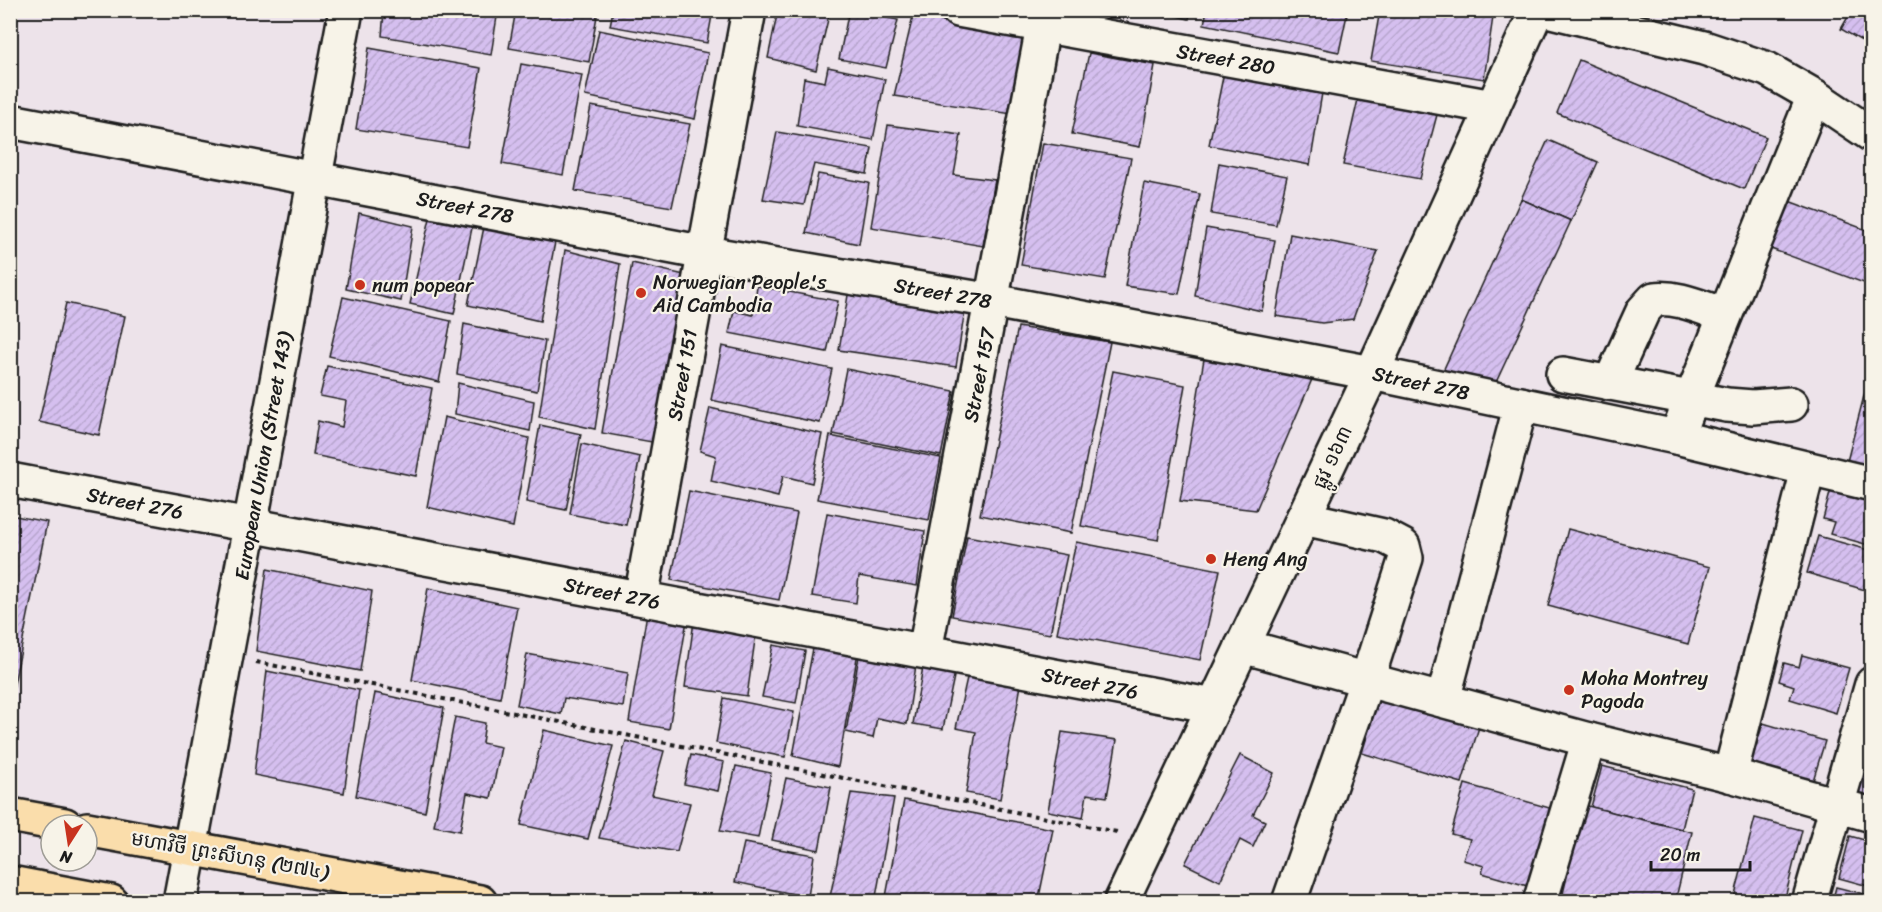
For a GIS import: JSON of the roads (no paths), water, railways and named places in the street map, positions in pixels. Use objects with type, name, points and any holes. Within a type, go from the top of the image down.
[{"type":"main road","points":[[10,815],[39,820]]},
{"type":"main road","name":"មហាវិថី ព្រះសីហនុ (២៧៤)","points":[[99,831],[480,902]]},
{"type":"main road","points":[[10,883],[111,902]]},
{"type":"street","name":"European Union (Street 143)","points":[[180,902],[346,10]]},
{"type":"street","name":"Street 151","points":[[641,598],[749,10]]},
{"type":"street","name":"Street 280","points":[[958,10],[1493,107]]},
{"type":"street","name":"ផ្លូវ ១៦៣","points":[[1121,902],[1372,373],[1537,10]]},
{"type":"street","points":[[1547,10],[1704,48],[1767,69],[1814,96],[1871,135]]},
{"type":"street","name":"Street 157","points":[[925,651],[1043,27]]},
{"type":"street","points":[[1676,437],[1814,96]]},
{"type":"street","name":"Street 278","points":[[10,121],[705,253],[993,301],[1372,373],[1676,437],[1872,484]]},
{"type":"street","points":[[1610,383],[1643,311],[1654,299],[1676,300],[1725,315]]},
{"type":"street","points":[[1563,374],[1726,405],[1753,407],[1791,404]]},
{"type":"street","points":[[1443,700],[1521,404]]},
{"type":"street","points":[[1730,775],[1808,470]]},
{"type":"street","name":"Street 276","points":[[10,480],[1214,706]]},
{"type":"street","points":[[1288,902],[1367,680],[1406,558],[1403,546],[1384,536],[1303,518]]},
{"type":"street","points":[[1242,646],[1589,740],[1730,775],[1872,815]]},
{"type":"street","points":[[1809,902],[1872,684]]},
{"type":"street","points":[[1540,902],[1589,740]]},
{"type":"place","name":"num popear","points":[[360,285]]},
{"type":"place","name":"Norwegian People's Aid Cambodia","points":[[641,293]]},
{"type":"place","name":"Heng Ang","points":[[1211,559]]},
{"type":"place","name":"Moha Montrey Pagoda","points":[[1569,690]]}]
